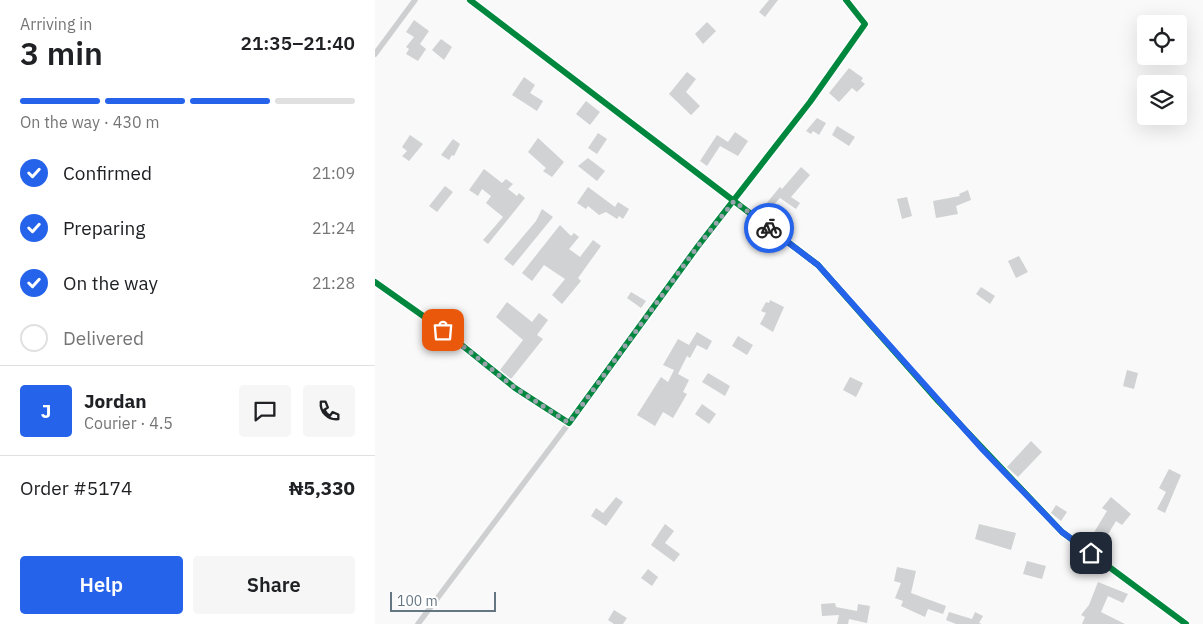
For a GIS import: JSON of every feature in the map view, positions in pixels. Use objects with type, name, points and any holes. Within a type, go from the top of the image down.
[{"type":"street","points":[[375,54],[415,0]]},
{"type":"street","points":[[470,0],[818,265],[938,401],[1062,532],[1186,624]]},
{"type":"street","points":[[418,624],[569,423],[698,246],[810,102],[865,24],[846,0]]},
{"type":"street","points":[[375,282],[443,330],[515,388],[569,423]]},
{"type":"building","points":[[769,0],[778,0],[765,17],[759,12]]},
{"type":"building","points":[[414,20],[429,31],[420,44],[426,49],[418,61],[406,54],[409,49],[406,47],[414,37],[406,32]]},
{"type":"building","points":[[707,22],[716,31],[703,44],[695,34]]},
{"type":"building","points":[[441,39],[452,47],[444,60],[432,50]]},
{"type":"building","points":[[849,68],[863,78],[861,81],[865,84],[857,92],[852,88],[839,102],[829,93]]},
{"type":"building","points":[[687,72],[696,79],[686,92],[700,106],[691,115],[669,94]]},
{"type":"building","points":[[524,77],[535,85],[530,93],[543,101],[537,111],[512,95]]},
{"type":"building","points":[[586,101],[600,112],[590,125],[576,114]]},
{"type":"building","points":[[817,118],[826,123],[819,135],[813,131],[811,134],[806,131]]},
{"type":"building","points":[[837,126],[855,137],[849,146],[832,135]]},
{"type":"building","points":[[735,132],[748,141],[738,156],[720,146],[707,166],[700,161],[717,135],[728,142]]},
{"type":"building","points":[[598,133],[607,139],[597,154],[588,148]]},
{"type":"building","points":[[410,135],[423,144],[409,161],[402,156],[407,151],[402,147]]},
{"type":"building","points":[[538,138],[564,162],[552,177],[543,171],[546,168],[528,152]]},
{"type":"building","points":[[453,139],[460,144],[454,156],[452,155],[449,160],[441,155]]},
{"type":"building","points":[[588,158],[605,171],[597,181],[578,166]]},
{"type":"building","points":[[801,167],[810,175],[791,197],[800,203],[796,209],[780,198],[770,209],[765,205],[780,187],[782,189]]},
{"type":"building","points":[[484,169],[502,183],[506,179],[513,184],[508,189],[517,196],[519,193],[525,198],[488,244],[483,240],[503,217],[486,203],[491,196],[482,189],[478,196],[469,190]]},
{"type":"building","points":[[445,186],[453,192],[437,212],[429,206]]},
{"type":"building","points":[[588,187],[615,207],[618,202],[629,209],[623,219],[619,216],[617,219],[606,212],[599,215],[588,206],[586,209],[577,203]]},
{"type":"building","points":[[968,190],[971,200],[956,206],[958,214],[936,218],[933,201],[960,196],[959,194]]},
{"type":"building","points":[[907,197],[912,216],[902,219],[897,199]]},
{"type":"building","points":[[542,209],[553,217],[513,266],[504,259],[536,221]]},
{"type":"building","points":[[560,225],[571,236],[574,233],[579,237],[569,249],[580,257],[593,240],[601,246],[578,278],[581,281],[562,304],[552,295],[565,279],[544,265],[532,281],[522,273]]},
{"type":"building","points":[[1019,256],[1028,272],[1016,278],[1008,261]]},
{"type":"building","points":[[981,287],[995,296],[990,304],[976,294]]},
{"type":"building","points":[[631,292],[646,301],[641,308],[627,298]]},
{"type":"building","points":[[770,300],[784,307],[773,332],[760,324],[766,313],[761,311],[766,302],[769,303]]},
{"type":"building","points":[[507,302],[532,322],[539,313],[548,320],[537,335],[543,339],[511,379],[500,370],[523,340],[496,317]]},
{"type":"building","points":[[697,332],[712,341],[707,350],[697,345],[690,358],[687,356],[678,374],[689,380],[683,392],[687,394],[673,418],[663,412],[655,426],[637,415],[661,377],[668,382],[674,370],[663,365],[678,339],[689,345]]},
{"type":"building","points":[[738,336],[753,345],[747,355],[732,346]]},
{"type":"building","points":[[1127,370],[1138,373],[1134,389],[1123,386]]},
{"type":"building","points":[[708,373],[730,386],[725,396],[702,382]]},
{"type":"building","points":[[850,377],[863,383],[856,397],[843,390]]},
{"type":"building","points":[[702,404],[716,414],[709,424],[695,414]]},
{"type":"building","points":[[1031,441],[1042,452],[1018,477],[1007,467]]},
{"type":"building","points":[[1169,469],[1181,475],[1165,513],[1157,509],[1166,492],[1159,488]]},
{"type":"building","points":[[616,497],[623,502],[606,526],[591,516],[596,508],[603,513]]},
{"type":"building","points":[[1111,497],[1131,514],[1122,525],[1116,521],[1104,541],[1093,534],[1107,511],[1102,508]]},
{"type":"building","points":[[1056,505],[1067,512],[1061,521],[1051,513]]},
{"type":"building","points":[[665,524],[674,531],[665,543],[680,554],[674,562],[651,545]]},
{"type":"building","points":[[979,524],[1016,533],[1011,550],[975,539]]},
{"type":"building","points":[[1027,561],[1046,566],[1042,579],[1023,574]]},
{"type":"building","points":[[897,567],[916,571],[911,593],[946,606],[943,614],[928,609],[925,617],[901,606],[903,601],[895,598],[901,583],[894,581]]},
{"type":"building","points":[[648,569],[658,577],[652,586],[641,578]]},
{"type":"building","points":[[1098,582],[1128,594],[1123,603],[1108,596],[1101,612],[1125,624],[1082,624],[1085,617],[1081,615],[1089,605]]},
{"type":"building","points":[[835,603],[836,607],[857,611],[858,604],[870,606],[867,623],[849,619],[848,624],[837,624],[839,615],[822,616],[821,604]]},
{"type":"building","points":[[614,610],[627,618],[623,624],[614,624],[608,620]]},
{"type":"building","points":[[949,612],[972,619],[975,612],[983,616],[979,623],[982,624],[956,624],[946,620]]},
{"type":"cycle path","points":[[470,0],[818,265],[938,401],[1062,532],[1186,624]]},
{"type":"cycle path","points":[[375,282],[443,330],[515,388],[569,423],[698,246],[810,102],[865,24],[846,0]]},
{"type":"way so far","points":[[443,330],[485,366],[547,411],[569,423],[698,246],[734,201],[769,228]]},
{"type":"route","points":[[769,228],[818,265],[983,450],[1062,532],[1091,553]]}]
